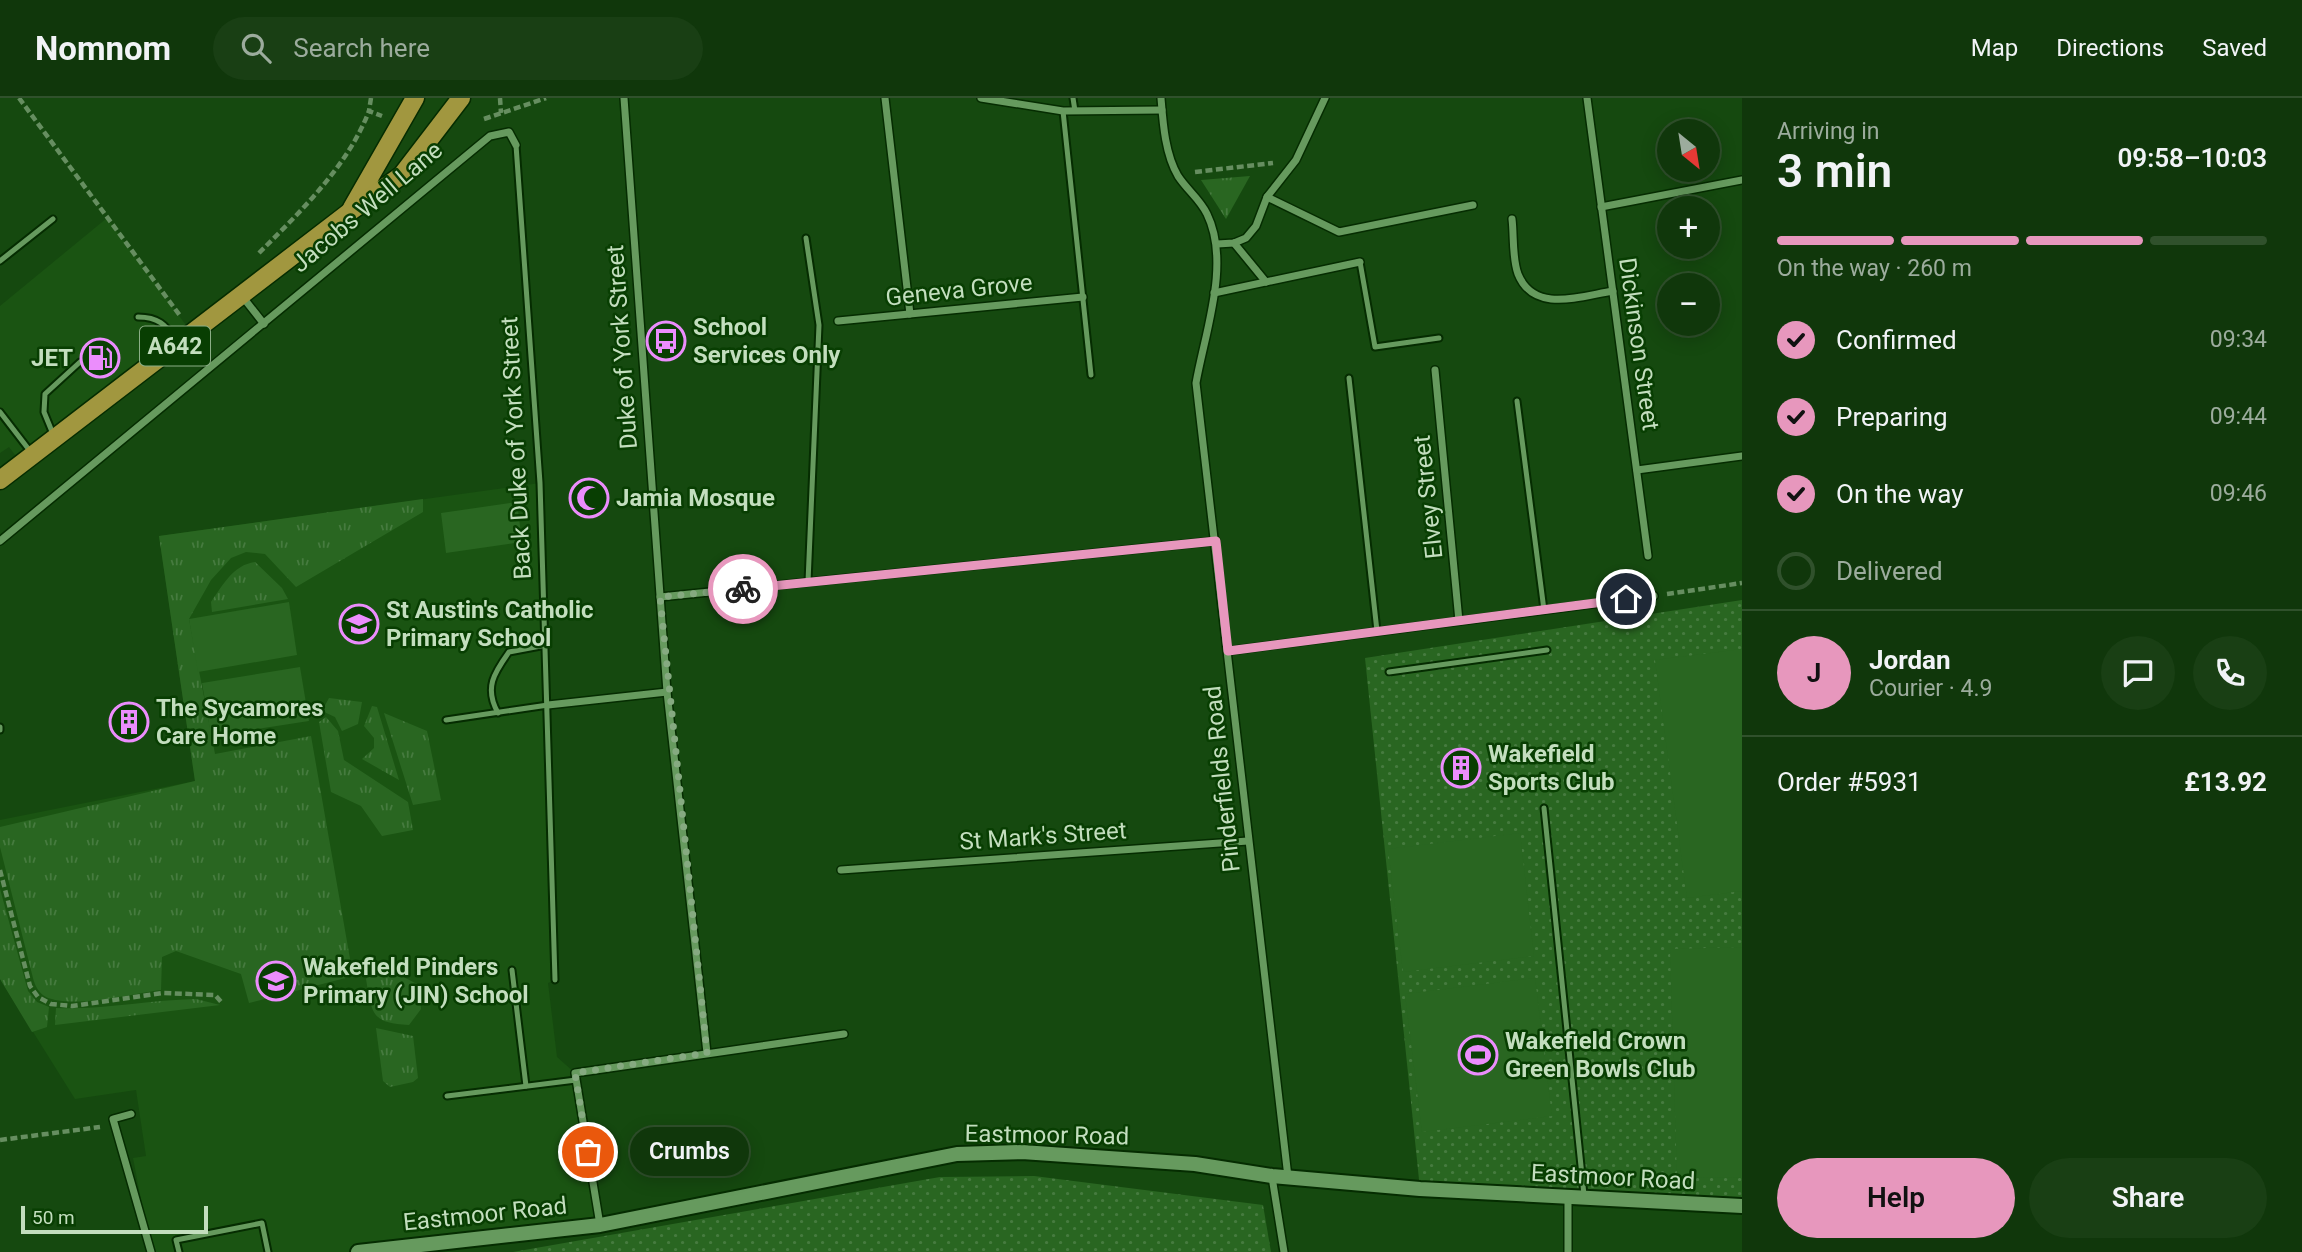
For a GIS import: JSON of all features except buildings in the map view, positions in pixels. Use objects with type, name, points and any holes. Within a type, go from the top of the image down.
[{"type":"main road","name":"Jacobs Well Lane","points":[[351,211],[415,98]]},
{"type":"main road","name":"Jacobs Well Lane","points":[[0,480],[55,440],[184,331],[242,296],[402,175],[461,98]]},
{"type":"street","name":"Duke of York Street","points":[[624,98],[667,692],[707,1053]]},
{"type":"street","points":[[885,98],[909,314]]},
{"type":"street","points":[[981,98],[1063,111],[1162,110]]},
{"type":"street","name":"Pinderfields Road","points":[[1161,98],[1177,174],[1208,215],[1217,244],[1210,325],[1196,383],[1288,1177]]},
{"type":"street","points":[[1217,244],[1234,243],[1246,238],[1256,226],[1266,197],[1296,160],[1325,98]]},
{"type":"street","name":"Dickinson Street","points":[[1587,98],[1648,556]]},
{"type":"street","name":"Back Duke of York Street","points":[[503,131],[513,136],[516,145]]},
{"type":"street","name":"Jacobs Well Lane","points":[[0,541],[490,136],[503,131]]},
{"type":"street","points":[[1601,207],[1742,180]]},
{"type":"street","points":[[1266,197],[1339,232],[1473,205]]},
{"type":"street","points":[[1512,219],[1518,274],[1530,293],[1550,301],[1613,291]]},
{"type":"street","points":[[1234,243],[1266,282]]},
{"type":"street","points":[[1214,293],[1360,262]]},
{"type":"street","points":[[242,296],[264,324]]},
{"type":"street","name":"Geneva Grove","points":[[838,321],[1083,297]]},
{"type":"street","name":"Elvey Street","points":[[1435,370],[1459,621]]},
{"type":"street","points":[[1637,470],[1742,456]]},
{"type":"street","points":[[660,597],[1216,541]]},
{"type":"street","points":[[1228,651],[1654,596]]},
{"type":"street","points":[[548,705],[667,692]]},
{"type":"street","name":"St Mark's Street","points":[[841,870],[1248,841]]},
{"type":"street","points":[[600,1224],[576,1076],[707,1053],[844,1034]]},
{"type":"street","points":[[131,1114],[113,1119],[151,1252]]},
{"type":"street","name":"Eastmoor Road","points":[[358,1252],[600,1224],[957,1154],[1035,1153],[1195,1164],[1272,1176],[1420,1189],[1742,1206]]},
{"type":"street","points":[[1272,1176],[1284,1252]]},
{"type":"street","points":[[1568,1197],[1568,1252]]},
{"type":"lane","points":[[1073,98],[1075,111]]},
{"type":"lane","points":[[1063,111],[1091,375]]},
{"type":"lane","name":"Back Duke of York Street","points":[[516,145],[540,483],[555,979]]},
{"type":"lane","points":[[0,261],[53,219]]},
{"type":"lane","points":[[806,237],[819,325],[808,582]]},
{"type":"lane","points":[[1360,262],[1375,347],[1439,338]]},
{"type":"lane","points":[[138,317],[153,317],[184,331]]},
{"type":"lane","points":[[55,440],[44,412],[45,394],[80,362]]},
{"type":"lane","points":[[1349,378],[1377,631]]},
{"type":"lane","points":[[1517,401],[1544,610]]},
{"type":"lane","points":[[0,412],[33,456]]},
{"type":"lane","points":[[498,713],[489,692],[491,682],[503,660],[509,652],[545,645]]},
{"type":"lane","points":[[1389,672],[1547,650]]},
{"type":"lane","points":[[446,720],[548,705]]},
{"type":"lane","points":[[1544,807],[1584,1198]]},
{"type":"lane","points":[[512,970],[526,1086]]},
{"type":"lane","points":[[447,1096],[526,1086],[576,1076]]},
{"type":"lane","points":[[178,1252],[176,1240],[262,1223],[268,1252]]},
{"type":"path","points":[[19,98],[184,331]]},
{"type":"path","points":[[500,98],[503,131]]},
{"type":"path","points":[[250,261],[297,216],[328,177],[362,131],[369,111]]},
{"type":"path","points":[[1177,174],[1296,160]]},
{"type":"path","points":[[184,331],[191,311]]},
{"type":"path","points":[[1654,596],[1742,583]]},
{"type":"path","points":[[0,870],[30,986],[38,997],[51,1004],[72,1006],[163,993],[215,995],[223,1004]]},
{"type":"path","points":[[0,1140],[115,1125]]},
{"type":"shaded area","points":[[107,218],[191,332],[22,464],[9,447],[0,453],[0,306]]},
{"type":"shaded area","name":"Wakefield Pinders Primary (JIN) School","points":[[540,483],[555,980],[548,983],[557,1057],[575,1073],[600,1225],[358,1252],[151,1252],[133,1158],[146,1156],[136,1090],[75,1099],[0,979],[0,820],[195,781],[159,536]]},
{"type":"green space","points":[[1250,176],[1226,219],[1201,180]]},
{"type":"green space","points":[[423,499],[423,512],[296,587],[265,554],[246,552],[231,558],[211,580],[189,619],[215,754],[311,736],[353,976],[249,1003],[241,974],[176,951],[162,957],[161,990],[71,1002],[43,995],[36,987],[33,977],[0,847],[0,827],[195,781],[159,536]]},
{"type":"green space","points":[[517,502],[522,542],[446,553],[441,513]]},
{"type":"green space","points":[[255,562],[282,588],[288,599],[212,612],[211,602],[229,577],[241,567]]},
{"type":"green space","points":[[1742,600],[1742,1206],[1420,1189],[1365,658]]},
{"type":"green space","points":[[289,602],[297,655],[198,672],[189,619]]},
{"type":"green space","points":[[1742,649],[1742,891],[1687,898],[1655,660]]},
{"type":"green space","points":[[300,667],[309,721],[211,736],[202,683]]},
{"type":"green space","points":[[329,698],[362,702],[358,724],[342,731],[335,717],[322,711]]},
{"type":"green space","points":[[372,706],[377,707],[399,780],[362,759],[374,748],[374,738],[364,726]]},
{"type":"green space","points":[[384,713],[427,731],[441,800],[413,805]]},
{"type":"green space","points":[[326,717],[338,731],[344,760],[408,802],[413,830],[382,836],[361,806],[331,792],[319,722]]},
{"type":"green space","name":"Wakefield Crown Green Bowls Club","points":[[1520,833],[1534,956],[1403,972],[1388,849]]},
{"type":"green space","points":[[0,889],[28,991],[37,1002],[49,1007],[47,1027],[32,1032],[0,979]]},
{"type":"green space","points":[[1742,947],[1742,1177],[1677,1178],[1670,949]]},
{"type":"green space","points":[[378,964],[419,985],[421,1009],[409,1025],[381,1019],[372,1009],[366,979]]},
{"type":"green space","name":"Wakefield Crown Green Bowls Club","points":[[1535,978],[1552,1116],[1422,1132],[1405,994]]},
{"type":"green space","points":[[196,999],[220,1005],[55,1025],[56,1008],[91,1008]]},
{"type":"green space","points":[[376,1028],[413,1036],[418,1078],[413,1082],[390,1087],[383,1081]]},
{"type":"green space","points":[[1034,1176],[1263,1205],[1271,1252],[513,1252],[940,1177]]},
{"type":"way so far","points":[[588,1152],[575,1073],[707,1053],[667,692],[660,597],[743,589]]},
{"type":"place","name":"School Services Only","points":[[666,341]]},
{"type":"place","name":"JET","points":[[100,358]]},
{"type":"place","name":"Jamia Mosque","points":[[589,498]]},
{"type":"place","name":"St Austin's Catholic Primary School","points":[[359,624]]},
{"type":"place","name":"The Sycamores Care Home","points":[[129,722]]},
{"type":"place","name":"Wakefield Sports Club","points":[[1461,768]]},
{"type":"place","name":"Wakefield Pinders Primary (JIN) School","points":[[276,981]]},
{"type":"place","name":"Wakefield Crown Green Bowls Club","points":[[1478,1055]]},
{"type":"place","name":"Crumbs","points":[[588,1152]]},
{"type":"route","points":[[743,589],[1216,541],[1228,651],[1626,599]]}]
